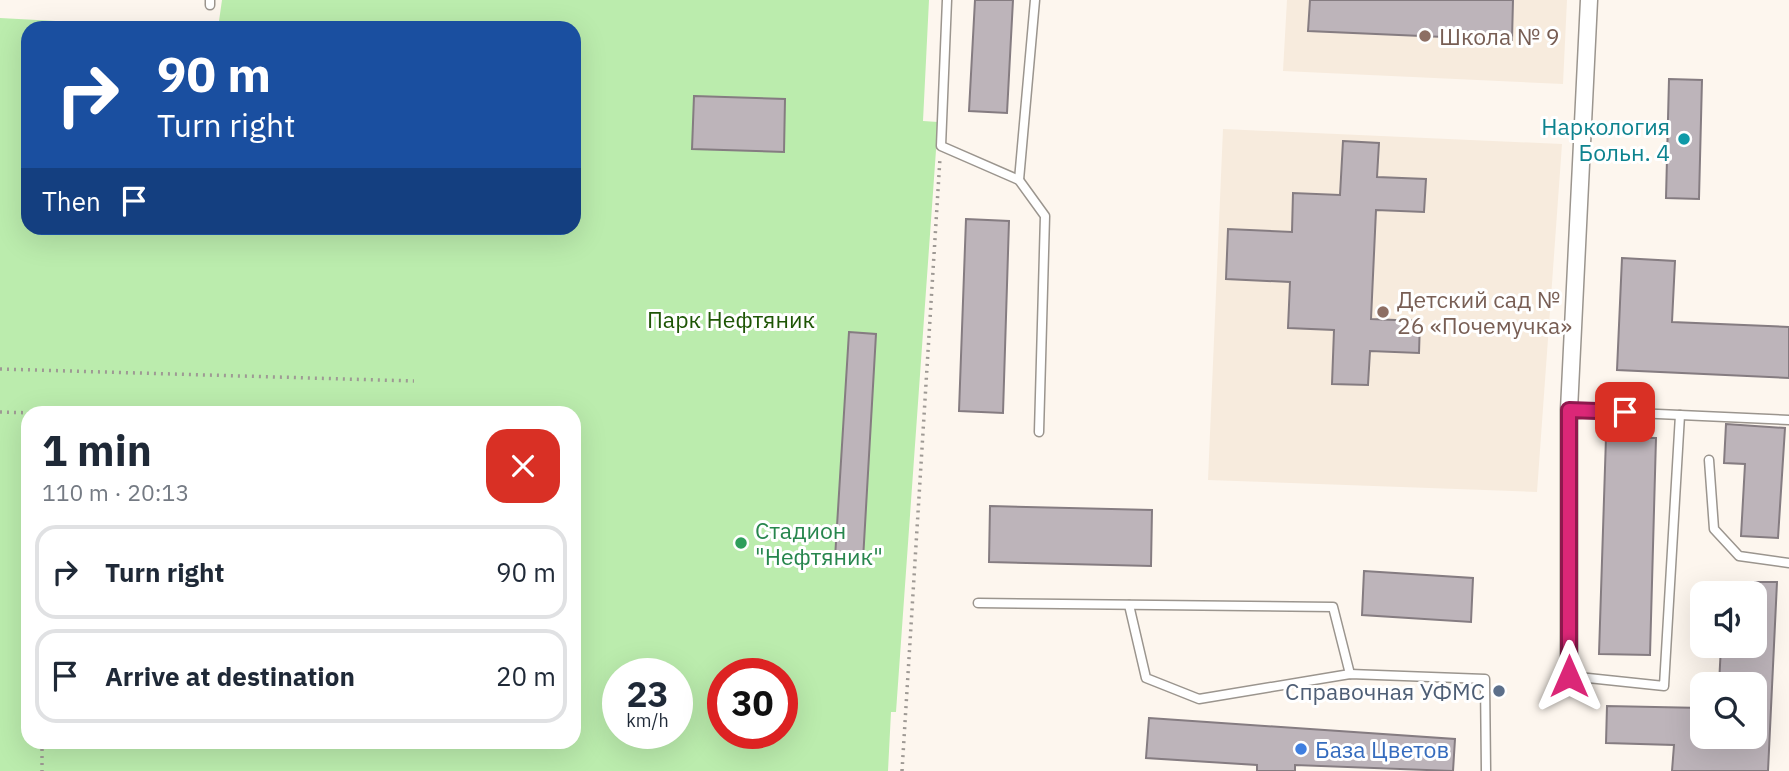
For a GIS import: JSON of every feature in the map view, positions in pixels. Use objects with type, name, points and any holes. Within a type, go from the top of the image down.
[{"type":"street","points":[[1569,676],[1569,410],[1589,0]]},
{"type":"lane","points":[[947,0],[941,146],[1019,180],[1045,216],[1039,432]]},
{"type":"lane","points":[[1019,180],[1035,0]]},
{"type":"lane","points":[[1569,410],[1789,420]]},
{"type":"lane","points":[[1569,676],[1664,686],[1680,415]]},
{"type":"lane","points":[[1709,460],[1714,529],[1739,556],[1789,563]]},
{"type":"lane","points":[[978,603],[1334,607],[1349,674]]},
{"type":"lane","points":[[1129,605],[1146,678],[1199,699],[1349,674],[1485,679],[1486,771]]},
{"type":"path","points":[[902,771],[941,146]]},
{"type":"path","points":[[0,369],[414,382]]},
{"type":"path","points":[[0,412],[21,413]]},
{"type":"path","points":[[42,749],[42,771]]},
{"type":"shaded area","name":"Школа № 9","points":[[1287,0],[1567,0],[1563,84],[1283,71]]},
{"type":"shaded area","name":"Детский сад № 26 «Почемучка»","points":[[1223,129],[1562,144],[1537,492],[1208,480]]},
{"type":"green space","name":"Парк Нефтяник","points":[[222,0],[929,0],[923,121],[938,122],[896,712],[891,712],[888,771],[0,771],[0,18],[56,21],[21,21],[21,235],[581,235],[581,21],[219,21]]},
{"type":"building","points":[[975,0],[1013,0],[1007,113],[969,111]]},
{"type":"building","points":[[1310,0],[1513,0],[1512,40],[1308,31]]},
{"type":"building","name":"Наркология Больн. 4","points":[[1669,79],[1702,80],[1699,199],[1666,198]]},
{"type":"building","points":[[694,96],[785,99],[784,152],[692,149]]},
{"type":"building","points":[[1343,141],[1379,143],[1377,177],[1426,179],[1424,212],[1376,210],[1371,319],[1420,321],[1419,353],[1370,351],[1368,385],[1332,384],[1334,330],[1288,328],[1290,282],[1226,279],[1228,229],[1292,232],[1293,193],[1340,195]]},
{"type":"building","points":[[966,219],[1009,221],[1003,413],[959,411]]},
{"type":"building","points":[[1622,258],[1675,261],[1672,322],[1789,327],[1789,378],[1617,370]]},
{"type":"building","points":[[849,332],[876,334],[863,560],[835,558]]},
{"type":"building","points":[[1726,424],[1785,428],[1778,538],[1741,536],[1745,464],[1724,463]]},
{"type":"building","points":[[1606,437],[1656,438],[1650,655],[1599,654]]},
{"type":"building","points":[[990,506],[1152,510],[1151,566],[989,562]]},
{"type":"building","points":[[1364,571],[1473,578],[1471,622],[1362,615]]},
{"type":"building","points":[[1767,582],[1777,582],[1768,771],[1672,771],[1674,745],[1606,743],[1607,706],[1690,708],[1690,749],[1767,749],[1767,672],[1720,672],[1720,658],[1767,658]]},
{"type":"building","name":"База Цветов","points":[[1149,718],[1455,739],[1453,771],[1295,765],[1295,771],[1257,771],[1257,765],[1146,758]]},
{"type":"place","name":"Школа № 9","points":[[1425,36]]},
{"type":"place","name":"Наркология Больн. 4","points":[[1684,139]]},
{"type":"place","name":"Детский сад № 26 «Почемучка»","points":[[1383,312]]},
{"type":"place","name":"Стадион \"Нефтяник\"","points":[[741,543]]},
{"type":"place","name":"Справочная УФМС","points":[[1499,691]]},
{"type":"place","name":"База Цветов","points":[[1301,749]]},
{"type":"route","points":[[1569,676],[1569,410],[1625,412]]}]
